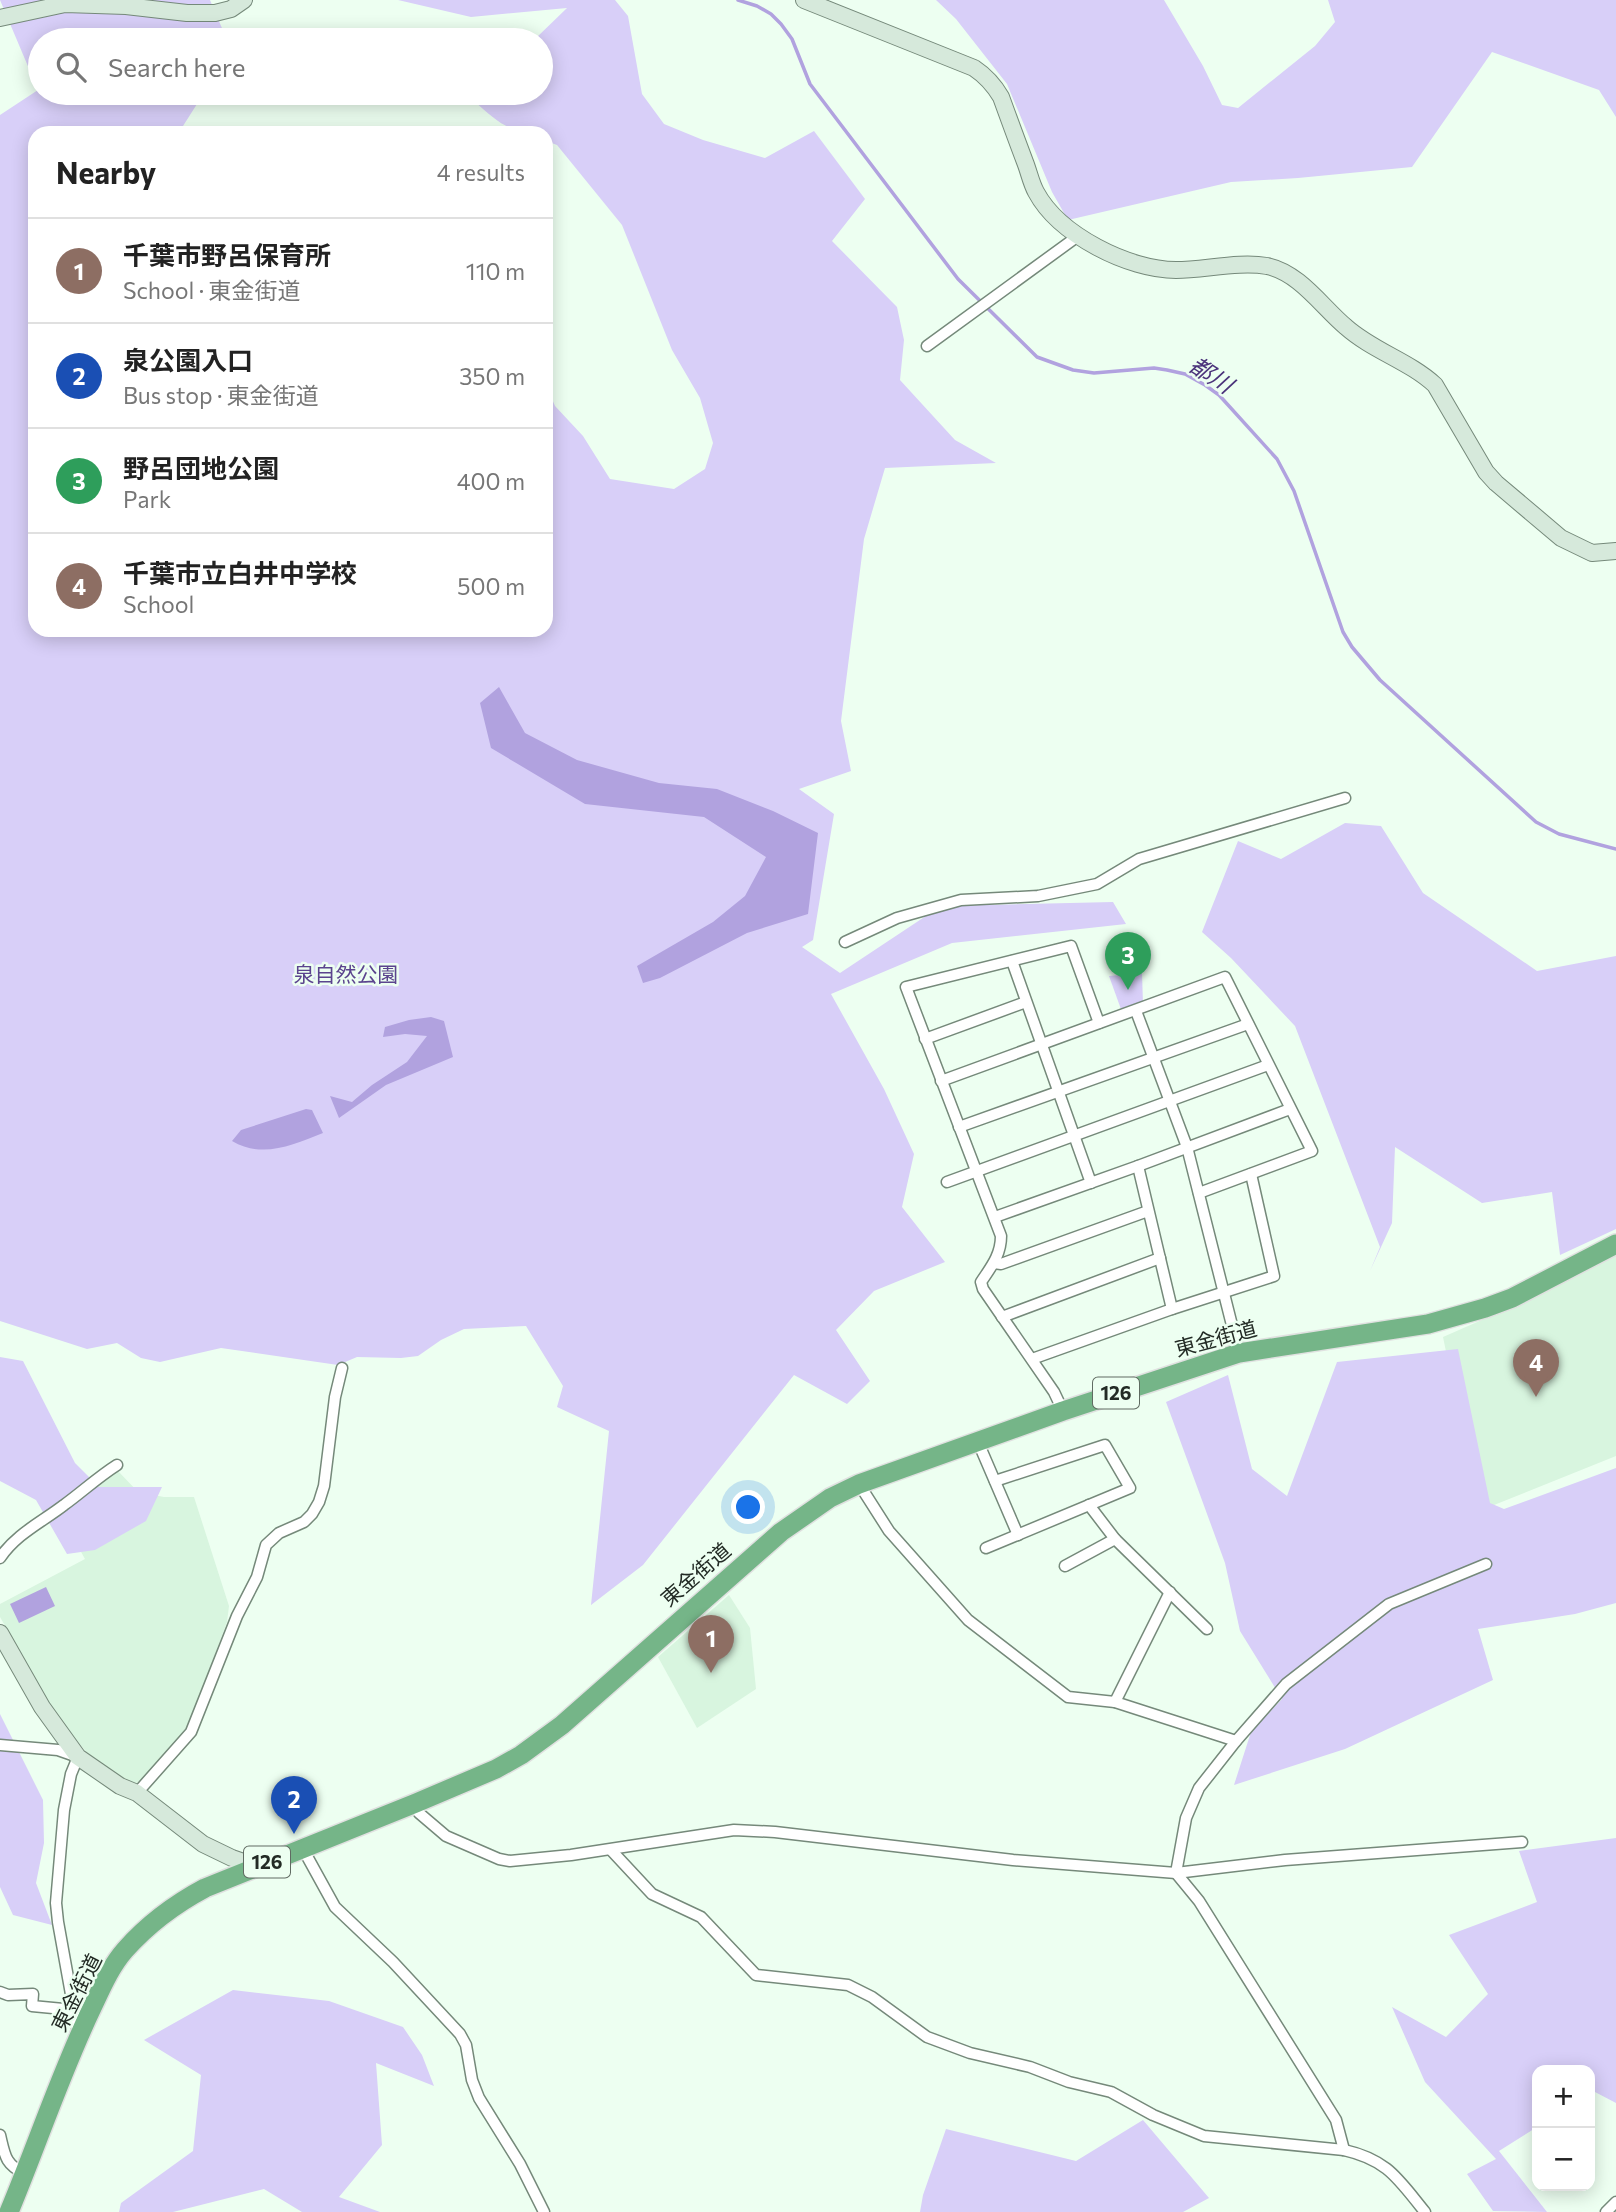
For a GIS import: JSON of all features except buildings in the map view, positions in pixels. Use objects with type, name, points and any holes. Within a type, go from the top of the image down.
[{"type":"highway","name":"東金街道","points":[[9,2212],[79,2036],[109,1973],[125,1950],[149,1927],[177,1903],[205,1888],[496,1769],[541,1742],[781,1532],[830,1498],[859,1484],[978,1441],[1240,1353],[1454,1318],[1512,1298],[1616,1244]]},
{"type":"street","points":[[0,18],[65,4],[215,13],[231,9],[244,0]]},
{"type":"street","points":[[804,0],[974,68],[984,75],[995,85],[1001,97],[1036,191],[1057,218],[1078,236],[1116,256],[1155,268],[1175,270],[1261,266],[1297,280],[1348,329],[1424,375],[1435,385],[1486,472],[1496,483],[1561,538],[1592,552],[1616,551]]},
{"type":"street","points":[[927,346],[1078,236]]},
{"type":"street","points":[[845,942],[897,918],[961,900],[1038,896],[1097,884],[1139,859],[1345,798]]},
{"type":"street","points":[[1063,1411],[1032,1359],[983,1289],[981,1282],[1001,1247],[1001,1236],[906,987],[1071,946],[1100,1023]]},
{"type":"street","points":[[1012,961],[1091,1182]]},
{"type":"street","points":[[941,1081],[1225,978],[1312,1152],[1199,1193]]},
{"type":"street","points":[[925,1039],[1026,1002]]},
{"type":"street","points":[[1136,1011],[1187,1147],[1240,1353]]},
{"type":"street","points":[[959,1127],[1248,1024]]},
{"type":"street","points":[[947,1182],[1268,1065]]},
{"type":"street","points":[[995,1217],[1290,1109]]},
{"type":"street","points":[[1138,1166],[1172,1308]]},
{"type":"street","points":[[1032,1359],[1172,1308],[1274,1276],[1251,1174]]},
{"type":"street","points":[[994,1262],[1001,1264],[1149,1211]]},
{"type":"street","points":[[1002,1317],[1160,1258]]},
{"type":"street","points":[[137,1793],[191,1732],[237,1616],[257,1577],[266,1545],[279,1533],[304,1522],[319,1502],[324,1486],[335,1397],[342,1368]]},
{"type":"street","points":[[978,1441],[1018,1535]]},
{"type":"street","points":[[986,1548],[1130,1488],[1104,1445],[995,1481]]},
{"type":"street","points":[[0,1558],[23,1534],[117,1465]]},
{"type":"street","points":[[859,1484],[889,1531],[968,1620],[1068,1697],[1115,1702],[1236,1741]]},
{"type":"street","points":[[1089,1505],[1115,1539],[1207,1629]]},
{"type":"street","points":[[1065,1566],[1115,1539]]},
{"type":"street","points":[[1176,1873],[1186,1818],[1199,1788],[1286,1684],[1389,1604],[1486,1564]]},
{"type":"street","points":[[1115,1702],[1170,1592]]},
{"type":"street","points":[[0,1633],[42,1707],[78,1757],[120,1786],[137,1793],[204,1844],[255,1866]]},
{"type":"street","points":[[0,1745],[58,1750],[78,1757]]},
{"type":"street","points":[[78,1757],[71,1774],[64,1810],[56,1903],[79,2036]]},
{"type":"street","points":[[416,1803],[419,1812],[446,1836],[499,1859],[510,1861],[611,1850],[734,1830],[775,1832],[1013,1860],[1176,1873],[1284,1860],[1522,1842]]},
{"type":"street","points":[[303,1849],[335,1907],[393,1962],[460,2034],[466,2045],[472,2080],[479,2098],[520,2164],[544,2212]]},
{"type":"street","points":[[611,1850],[652,1894],[701,1917],[756,1975],[848,1985],[872,1997],[927,2037],[970,2053],[1030,2067],[1069,2082],[1111,2092],[1153,2115],[1204,2136],[1359,2153],[1388,2167],[1426,2212]]},
{"type":"street","points":[[1176,1873],[1199,1900],[1336,2120],[1344,2150]]},
{"type":"street","points":[[0,1992],[33,1994],[32,2006],[74,2010]]},
{"type":"street","points":[[0,2135],[10,2167],[25,2174]]},
{"type":"street","points":[[1606,2212],[1616,2202]]},
{"type":"shaded area","points":[[499,687],[525,733],[577,760],[659,783],[717,789],[773,811],[818,833],[808,914],[747,933],[660,978],[643,983],[637,966],[713,922],[745,896],[766,857],[704,817],[585,804],[491,748],[480,703]]},
{"type":"shaded area","points":[[431,1017],[444,1021],[453,1057],[386,1085],[339,1118],[330,1096],[352,1102],[407,1062],[427,1036],[405,1034],[383,1037],[385,1027]]},
{"type":"shaded area","points":[[306,1109],[312,1110],[323,1133],[289,1146],[266,1150],[232,1141],[241,1130]]},
{"type":"shaded area","points":[[1616,1254],[1616,1456],[1479,1511],[1443,1337],[1516,1305]]},
{"type":"shaded area","points":[[117,1470],[138,1492],[164,1497],[194,1497],[229,1606],[227,1622],[187,1730],[147,1776],[133,1785],[92,1759],[56,1715],[0,1617],[0,1604],[85,1559],[59,1512]]},
{"type":"shaded area","points":[[46,1587],[55,1606],[19,1623],[10,1604]]},
{"type":"shaded area","points":[[729,1595],[750,1628],[756,1689],[697,1728],[658,1657]]},
{"type":"green space","name":"泉自然公園","points":[[0,0],[210,0],[222,28],[28,28],[28,66]]},
{"type":"green space","name":"泉自然公園","points":[[398,0],[615,0],[628,16],[642,94],[664,124],[703,140],[765,158],[814,131],[865,199],[832,241],[897,307],[904,340],[900,380],[955,440],[996,463],[885,468],[864,539],[841,721],[851,771],[799,789],[834,814],[813,940],[802,947],[840,973],[941,906],[1113,902],[1126,924],[952,943],[831,994],[884,1089],[914,1154],[902,1207],[945,1262],[874,1291],[836,1330],[870,1381],[847,1404],[794,1375],[643,1565],[591,1605],[609,1431],[557,1407],[563,1386],[526,1326],[464,1329],[441,1340],[418,1356],[357,1357],[338,1365],[221,1348],[160,1362],[141,1358],[117,1343],[87,1349],[0,1321],[0,115],[28,97],[28,105],[196,105],[183,126],[28,126],[28,637],[553,637],[553,401],[583,436],[610,479],[674,489],[705,469],[713,443],[700,398],[672,350],[622,225],[557,145],[553,144],[553,126],[507,126],[479,105],[553,105],[553,28],[546,28],[567,8],[471,17]]},
{"type":"green space","points":[[936,0],[1164,0],[1203,66],[1222,105],[1238,108],[1315,46],[1335,22],[1328,0],[1616,0],[1616,117],[1599,90],[1492,52],[1412,167],[1231,182],[1068,220],[1052,192],[1007,84],[956,19]]},
{"type":"green space","points":[[1345,823],[1381,826],[1423,893],[1537,971],[1616,956],[1616,1229],[1560,1255],[1552,1192],[1482,1203],[1395,1147],[1392,1223],[1370,1271],[1380,1247],[1295,1026],[1231,958],[1202,932],[1238,841],[1281,859]]},
{"type":"green space","points":[[1142,973],[1143,1004],[1122,1012],[1109,976]]},
{"type":"green space","points":[[1458,1349],[1490,1503],[1504,1509],[1616,1468],[1616,1603],[1575,1614],[1478,1629],[1493,1680],[1345,1749],[1234,1785],[1251,1732],[1282,1699],[1240,1631],[1225,1563],[1166,1402],[1228,1375],[1252,1469],[1287,1496],[1337,1362]]},
{"type":"green space","points":[[0,1357],[23,1361],[75,1463],[99,1487],[162,1487],[146,1521],[95,1550],[67,1554],[36,1500],[0,1481]]},
{"type":"green space","points":[[0,1714],[43,1800],[44,1843],[36,1883],[52,1925],[13,1915],[0,1887]]},
{"type":"green space","points":[[1616,1838],[1616,2103],[1595,2092],[1595,2065],[1532,2065],[1532,2130],[1499,2151],[1547,2212],[1493,2211],[1467,2174],[1496,2159],[1425,2082],[1392,2007],[1446,2037],[1488,1994],[1449,1935],[1537,1902],[1519,1851]]},
{"type":"green space","points":[[233,1990],[329,2001],[403,2027],[422,2055],[434,2086],[376,2063],[382,2145],[339,2197],[380,2212],[302,2212],[264,2189],[173,2212],[119,2212],[121,2203],[193,2151],[201,2075],[144,2040]]},
{"type":"green space","points":[[1143,2120],[1209,2198],[1183,2212],[920,2212],[923,2195],[946,2129],[1076,2161]]},
{"type":"waterway","name":"都川","points":[[738,0],[757,6],[781,24],[792,39],[810,84],[958,279],[1037,357],[1073,370],[1094,373],[1154,368],[1167,370],[1185,374],[1219,395],[1277,459],[1294,491],[1343,632],[1380,680],[1536,822],[1559,834],[1616,849]]},
{"type":"place","name":"野呂団地公園","points":[[1128,990]]},
{"type":"place","name":"千葉市立白井中学校","points":[[1536,1397]]},
{"type":"place","name":"千葉市野呂保育所","points":[[711,1673]]},
{"type":"place","name":"泉公園入口","points":[[294,1834]]}]
